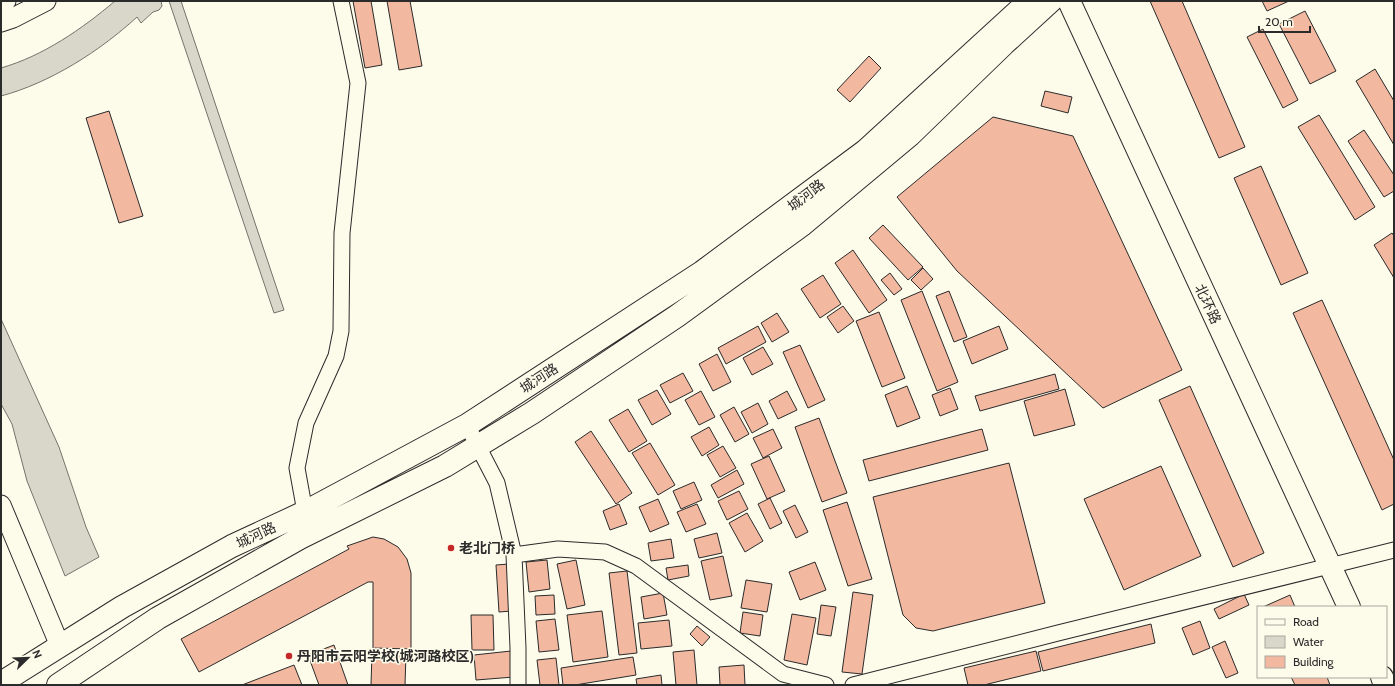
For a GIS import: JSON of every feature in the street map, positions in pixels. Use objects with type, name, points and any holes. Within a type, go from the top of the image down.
[{"type":"main road","name":"城河路","points":[[1,683],[122,606],[232,546],[305,512],[467,425],[702,272],[865,151],[1029,1]]},
{"type":"main road","name":"城河路","points":[[58,685],[158,618],[300,538],[445,466],[532,414],[677,316],[802,225],[910,135],[1004,44],[1051,1]]},
{"type":"main road","name":"北环路","points":[[1069,1],[1349,606]]},
{"type":"street","points":[[1,3],[6,1]]},
{"type":"street","points":[[1,22],[13,18],[46,1]]},
{"type":"street","points":[[305,512],[297,468],[306,423],[336,356],[341,331],[342,234],[358,83],[341,1]]},
{"type":"street","points":[[467,425],[497,483],[514,555],[518,685]]},
{"type":"street","points":[[1,505],[60,646]]},
{"type":"street","points":[[514,555],[558,549],[605,552],[636,566],[783,674],[826,685]]},
{"type":"street","points":[[854,685],[1394,550]]},
{"type":"water","points":[[115,1],[161,1],[162,6],[159,10],[153,12],[141,23],[137,17],[123,30],[91,54],[74,64],[38,83],[1,96],[1,68],[17,63],[47,49],[89,22]]},
{"type":"water","points":[[169,1],[181,1],[284,310],[274,313]]},
{"type":"water","points":[[1,319],[59,447],[86,527],[99,557],[65,576],[27,481],[12,424],[1,404]]},
{"type":"building","points":[[353,1],[371,1],[382,65],[365,68]]},
{"type":"building","points":[[387,1],[410,1],[422,66],[399,70]]},
{"type":"building","points":[[1150,1],[1182,1],[1245,147],[1219,158]]},
{"type":"building","points":[[1262,1],[1289,1],[1267,11]]},
{"type":"building","points":[[1305,11],[1336,71],[1310,84],[1279,24]]},
{"type":"building","points":[[1263,29],[1298,100],[1283,108],[1247,37]]},
{"type":"building","points":[[869,56],[881,68],[850,102],[837,90]]},
{"type":"building","points":[[1375,69],[1394,101],[1394,145],[1356,81]]},
{"type":"building","points":[[1045,91],[1072,97],[1068,113],[1041,106]]},
{"type":"building","points":[[109,111],[143,216],[119,223],[86,118]]},
{"type":"building","points":[[1319,115],[1375,207],[1355,220],[1298,127]]},
{"type":"building","points":[[993,117],[1073,136],[1182,370],[1103,408],[957,271],[897,197]]},
{"type":"building","points":[[1364,130],[1394,175],[1394,191],[1384,197],[1348,141]]},
{"type":"building","points":[[1261,166],[1308,273],[1281,285],[1234,178]]},
{"type":"building","points":[[883,225],[923,267],[908,280],[869,238]]},
{"type":"building","points":[[1392,233],[1394,236],[1394,278],[1374,245]]},
{"type":"building","points":[[853,250],[887,300],[869,313],[835,263]]},
{"type":"building","points":[[923,268],[933,279],[921,290],[911,280]]},
{"type":"building","points":[[890,273],[902,289],[894,295],[881,280]]},
{"type":"building","points":[[823,275],[841,304],[820,318],[801,289]]},
{"type":"building","points":[[922,291],[958,382],[937,391],[901,300]]},
{"type":"building","points":[[949,291],[967,337],[954,342],[936,296]]},
{"type":"building","points":[[1322,300],[1394,460],[1394,504],[1382,510],[1293,313]]},
{"type":"building","points":[[843,306],[854,321],[838,333],[827,317]]},
{"type":"building","points":[[879,312],[905,378],[882,387],[856,321]]},
{"type":"building","points":[[777,313],[789,332],[772,342],[761,323]]},
{"type":"building","points":[[758,326],[766,342],[726,364],[718,348]]},
{"type":"building","points":[[999,326],[1008,349],[972,364],[963,341]]},
{"type":"building","points":[[800,345],[825,400],[808,408],[783,352]]},
{"type":"building","points":[[763,347],[773,364],[752,375],[743,358]]},
{"type":"building","points":[[717,354],[731,382],[713,391],[699,364]]},
{"type":"building","points":[[683,373],[693,391],[670,403],[660,385]]},
{"type":"building","points":[[1055,374],[1059,389],[980,411],[975,396]]},
{"type":"building","points":[[907,386],[920,418],[897,427],[885,395]]},
{"type":"building","points":[[1190,386],[1264,553],[1233,567],[1159,400]]},
{"type":"building","points":[[950,388],[958,409],[940,416],[932,395]]},
{"type":"building","points":[[1065,389],[1075,425],[1034,436],[1024,401]]},
{"type":"building","points":[[657,390],[671,414],[652,425],[638,400]]},
{"type":"building","points":[[701,391],[715,417],[699,425],[685,400]]},
{"type":"building","points":[[787,391],[797,410],[778,419],[769,401]]},
{"type":"building","points":[[758,403],[768,424],[752,433],[741,412]]},
{"type":"building","points":[[734,407],[749,434],[735,442],[720,415]]},
{"type":"building","points":[[628,409],[647,441],[629,452],[609,420]]},
{"type":"building","points":[[819,418],[847,493],[822,502],[795,427]]},
{"type":"building","points":[[709,427],[719,445],[702,456],[691,437]]},
{"type":"building","points":[[773,429],[782,448],[763,458],[753,438]]},
{"type":"building","points":[[982,429],[988,450],[869,481],[863,460]]},
{"type":"building","points":[[591,431],[632,493],[616,504],[575,442]]},
{"type":"building","points":[[650,443],[675,485],[658,495],[632,453]]},
{"type":"building","points":[[723,446],[736,468],[720,477],[707,455]]},
{"type":"building","points":[[769,456],[785,491],[767,499],[751,464]]},
{"type":"building","points":[[1009,463],[1045,603],[933,631],[916,628],[903,615],[873,497]]},
{"type":"building","points":[[1161,466],[1201,556],[1124,590],[1084,499]]},
{"type":"building","points":[[737,470],[744,484],[718,498],[711,485]]},
{"type":"building","points":[[694,482],[702,500],[681,509],[673,491]]},
{"type":"building","points":[[739,491],[748,509],[727,520],[718,501]]},
{"type":"building","points":[[770,498],[782,523],[770,529],[758,504]]},
{"type":"building","points":[[658,499],[669,524],[650,532],[639,507]]},
{"type":"building","points":[[847,502],[872,579],[848,586],[823,510]]},
{"type":"building","points":[[619,504],[627,524],[610,530],[603,511]]},
{"type":"building","points":[[697,504],[706,524],[686,532],[677,512]]},
{"type":"building","points":[[795,505],[808,532],[796,538],[783,511]]},
{"type":"building","points":[[747,513],[763,541],[745,552],[729,523]]},
{"type":"building","points":[[717,533],[722,553],[699,558],[694,539]]},
{"type":"building","points":[[373,537],[384,539],[398,547],[407,559],[411,573],[411,649],[373,648],[373,582],[368,582],[199,672],[181,639],[349,549],[347,546]]},
{"type":"building","points":[[671,539],[674,558],[651,561],[648,543]]},
{"type":"building","points":[[723,556],[732,596],[710,600],[701,561]]},
{"type":"building","points":[[547,560],[550,589],[529,592],[526,562]]},
{"type":"building","points":[[576,560],[585,605],[567,609],[557,564]]},
{"type":"building","points":[[815,562],[826,590],[800,600],[789,572]]},
{"type":"building","points":[[509,564],[512,611],[499,612],[496,565]]},
{"type":"building","points":[[688,565],[689,576],[668,580],[666,568]]},
{"type":"building","points":[[627,571],[637,653],[619,655],[609,573]]},
{"type":"building","points":[[746,580],[772,584],[767,612],[741,608]]},
{"type":"building","points":[[853,592],[873,595],[862,674],[842,672]]},
{"type":"building","points":[[663,593],[667,615],[644,619],[641,597]]},
{"type":"building","points":[[1244,594],[1249,605],[1219,619],[1214,609]]},
{"type":"building","points":[[554,595],[555,614],[536,615],[535,596]]},
{"type":"building","points":[[1290,595],[1295,606],[1265,606]]},
{"type":"building","points":[[821,605],[836,607],[831,636],[817,634]]},
{"type":"building","points":[[602,611],[608,657],[573,662],[567,615]]},
{"type":"building","points":[[743,612],[763,615],[760,636],[740,633]]},
{"type":"building","points":[[792,614],[816,618],[807,665],[784,660]]},
{"type":"building","points":[[471,615],[493,615],[494,650],[472,650]]},
{"type":"building","points":[[555,619],[559,650],[539,652],[536,621]]},
{"type":"building","points":[[669,620],[672,646],[641,649],[638,623]]},
{"type":"building","points":[[1200,621],[1210,648],[1193,655],[1182,628]]},
{"type":"building","points":[[1151,624],[1155,643],[1043,671],[1038,652]]},
{"type":"building","points":[[697,626],[710,637],[702,646],[690,634]]},
{"type":"building","points":[[1225,641],[1238,673],[1226,678],[1212,647]]},
{"type":"building","points":[[334,645],[348,685],[319,685],[308,655]]},
{"type":"building","points":[[694,650],[697,685],[676,685],[673,652]]},
{"type":"building","points":[[511,651],[514,677],[476,680],[474,655]]},
{"type":"building","points":[[1036,651],[1041,671],[984,685],[968,685],[964,668]]},
{"type":"building","points":[[372,653],[406,654],[405,685],[371,685]]},
{"type":"building","points":[[633,657],[636,675],[575,685],[563,685],[561,668]]},
{"type":"building","points":[[556,658],[559,685],[540,685],[537,660]]},
{"type":"building","points":[[294,665],[302,685],[242,685]]},
{"type":"building","points":[[744,665],[745,685],[720,685],[719,667]]},
{"type":"building","points":[[661,675],[662,685],[637,685],[636,679]]},
{"type":"building","points":[[1292,678],[1327,678],[1330,685],[1295,685]]},
{"type":"place","name":"老北门桥","points":[[451,548]]},
{"type":"place","name":"丹阳市云阳学校(城河路校区)","points":[[289,656]]}]
